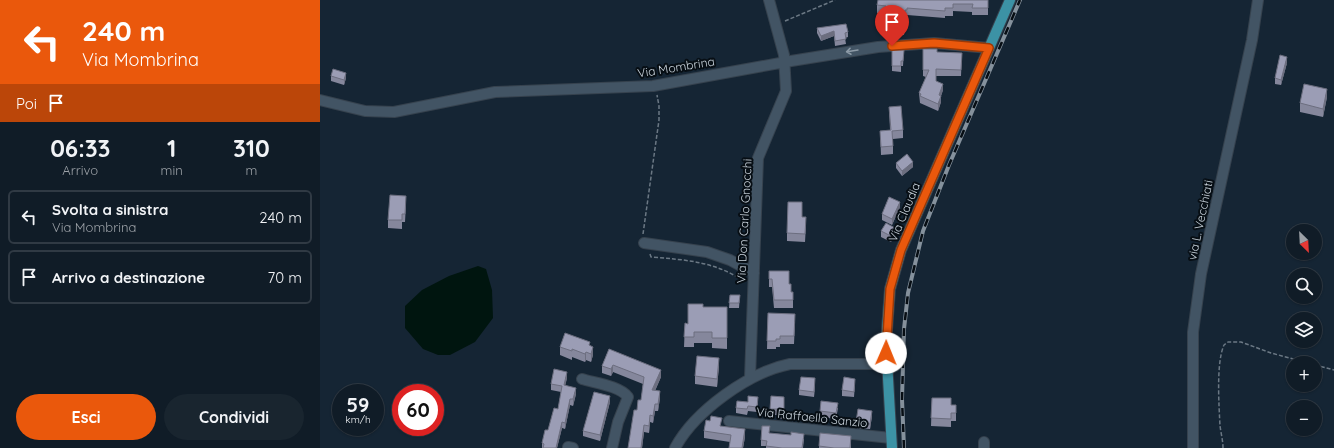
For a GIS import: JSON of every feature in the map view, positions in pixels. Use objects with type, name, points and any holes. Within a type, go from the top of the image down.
[{"type":"main road","name":"Via Claudia","points":[[892,443],[886,364],[890,289],[901,250],[1010,0]]},
{"type":"street","name":"Via Don Carlo Gnocchi","points":[[750,378],[758,158],[786,91],[788,61],[769,0]]},
{"type":"street","name":"via L. Vecchiati","points":[[1193,448],[1193,332],[1201,274],[1252,40],[1258,0]]},
{"type":"street","name":"Via Mombrina","points":[[320,100],[366,111],[394,112],[495,92],[655,85],[788,61],[878,47],[934,43],[989,48]]},
{"type":"street","points":[[644,243],[706,252],[730,260],[754,273]]},
{"type":"street","points":[[675,448],[680,439],[698,418],[722,397],[750,378],[778,366],[790,364],[886,364]]},
{"type":"street","points":[[582,379],[619,390],[625,393],[628,397],[618,422],[612,448]]},
{"type":"street","name":"Via Raffaello Sanzio","points":[[729,421],[892,443]]},
{"type":"path","points":[[782,22],[835,0]]},
{"type":"path","points":[[655,85],[659,106],[659,120],[642,236],[644,243],[651,257],[694,261],[708,264],[731,273],[744,281],[746,286]]},
{"type":"path","points":[[1223,448],[1220,428],[1219,375],[1221,355],[1224,345],[1228,342],[1241,342],[1286,357]]},
{"type":"path","points":[[1322,367],[1334,370]]},
{"type":"shaded area","points":[[478,266],[486,269],[492,290],[493,318],[475,342],[450,355],[438,355],[423,349],[405,328],[405,306],[422,290],[449,276]]},
{"type":"building","points":[[878,0],[988,0],[988,8],[972,8],[973,4],[953,4],[953,8],[945,8],[945,11],[907,8],[907,10],[905,10],[904,28],[896,27],[896,29],[888,28],[890,10],[885,10],[886,6],[877,5]]},
{"type":"building","points":[[846,24],[848,32],[845,33],[846,39],[835,41],[834,31],[821,36],[817,28]]},
{"type":"building","points":[[923,49],[937,49],[937,52],[962,53],[961,70],[936,69],[936,81],[943,84],[939,95],[941,96],[938,104],[920,96],[921,94],[919,93],[929,70],[923,70]]},
{"type":"building","points":[[892,50],[904,50],[901,66],[892,66]]},
{"type":"building","points":[[1280,55],[1287,57],[1281,80],[1275,78]]},
{"type":"building","points":[[333,69],[346,73],[344,80],[331,76]]},
{"type":"building","points":[[1304,84],[1327,89],[1323,109],[1300,103]]},
{"type":"building","points":[[901,106],[903,130],[892,131],[893,146],[881,147],[880,131],[891,130],[889,107]]},
{"type":"building","points":[[907,154],[913,162],[902,171],[896,163]]},
{"type":"building","points":[[390,195],[406,196],[405,214],[402,214],[402,220],[388,220]]},
{"type":"building","points":[[889,197],[900,202],[892,219],[882,214]]},
{"type":"building","points":[[788,202],[802,202],[802,217],[806,217],[805,234],[787,233]]},
{"type":"building","points":[[886,223],[895,228],[891,236],[881,231]]},
{"type":"building","points":[[769,271],[789,271],[789,284],[791,284],[791,292],[793,292],[793,300],[774,300],[772,279],[769,279]]},
{"type":"building","points":[[730,295],[740,295],[739,303],[729,303]]},
{"type":"building","points":[[688,304],[703,304],[703,307],[727,307],[727,338],[712,338],[712,332],[694,332],[694,337],[684,337],[685,323],[688,324]]},
{"type":"building","points":[[768,313],[795,314],[794,336],[780,336],[780,339],[776,339],[776,341],[767,341]]},
{"type":"building","points":[[565,333],[590,342],[589,345],[593,347],[591,354],[586,352],[585,354],[572,349],[572,351],[560,347]]},
{"type":"building","points":[[609,349],[661,370],[652,390],[660,391],[658,404],[655,404],[653,416],[650,415],[649,426],[644,425],[641,448],[628,448],[634,410],[637,410],[638,400],[641,400],[644,377],[613,365],[611,369],[602,366]]},
{"type":"building","points":[[697,356],[719,358],[717,379],[695,376]]},
{"type":"building","points":[[554,369],[567,372],[564,385],[576,388],[573,399],[570,399],[565,423],[562,422],[556,448],[543,448],[544,444],[542,443],[545,430],[548,430],[554,408],[558,409],[562,386],[551,384]]},
{"type":"building","points":[[801,377],[815,378],[814,392],[799,390]]},
{"type":"building","points":[[844,377],[855,379],[854,392],[842,390]]},
{"type":"building","points":[[594,392],[610,396],[600,435],[583,431]]},
{"type":"building","points":[[748,396],[758,397],[757,407],[748,406],[747,409],[736,408],[737,401],[748,402]]},
{"type":"building","points":[[771,396],[784,397],[784,414],[777,414],[777,409],[770,409]]},
{"type":"building","points":[[932,398],[951,398],[951,405],[956,405],[956,413],[951,413],[951,419],[931,418]]},
{"type":"building","points":[[821,401],[838,403],[836,413],[820,411]]},
{"type":"building","points":[[858,409],[872,411],[870,424],[856,422]]},
{"type":"building","points":[[711,416],[722,418],[720,426],[745,429],[742,448],[729,448],[731,435],[704,431],[706,420],[710,421]]},
{"type":"building","points":[[762,426],[770,426],[769,433],[791,435],[791,432],[804,434],[802,448],[766,446],[767,441],[761,440]]},
{"type":"building","points":[[820,433],[851,436],[850,448],[819,446]]},
{"type":"railway","points":[[904,448],[902,399],[904,329],[908,293],[923,231],[949,165],[1020,0]]},
{"type":"route","points":[[886,353],[890,289],[901,250],[989,48],[934,43],[892,46]]}]
